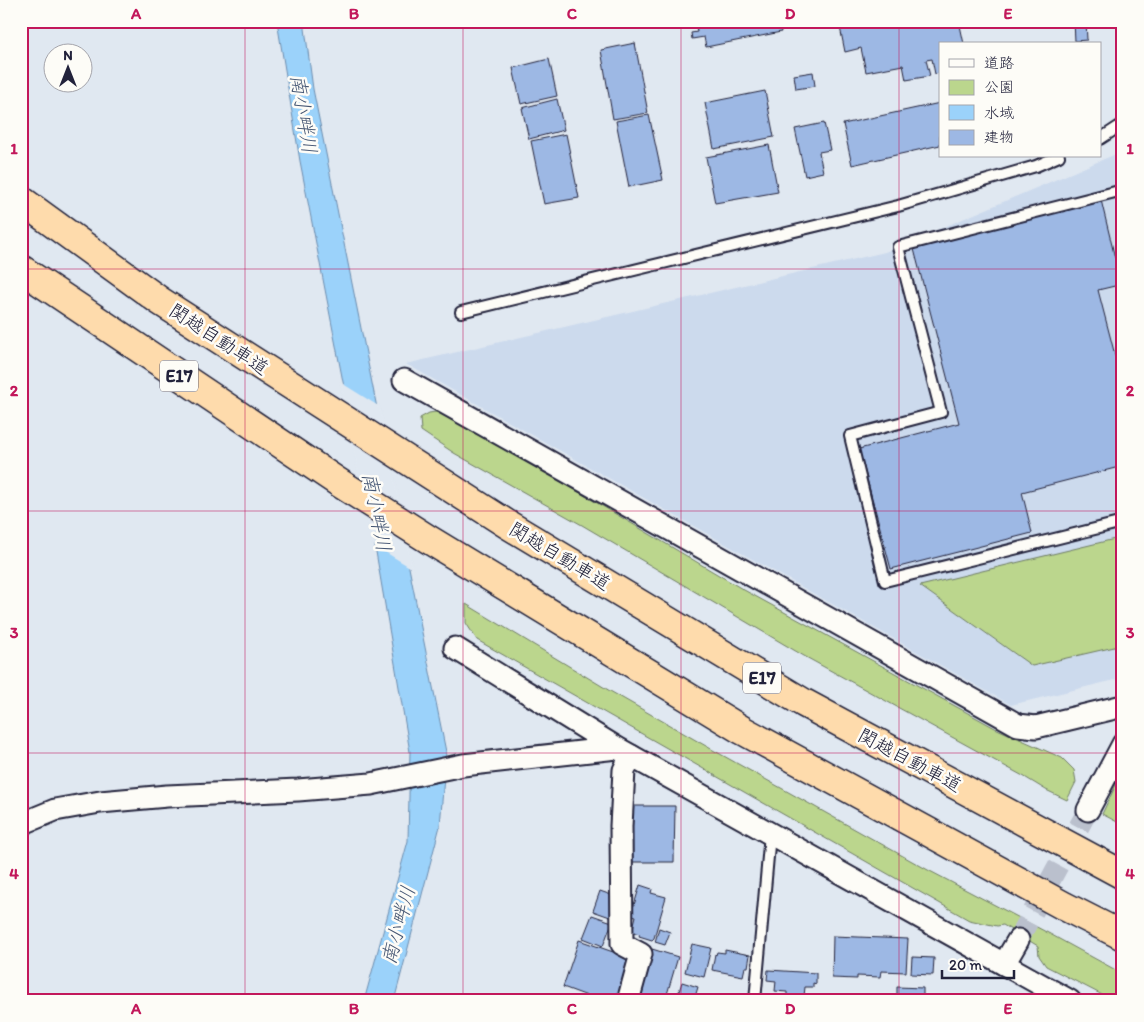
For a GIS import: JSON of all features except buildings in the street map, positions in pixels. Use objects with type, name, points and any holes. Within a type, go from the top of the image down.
[{"type":"highway","name":"関越自動車道","points":[[21,200],[160,301],[507,524],[804,703],[1123,875]]},
{"type":"highway","name":"E17","points":[[21,269],[338,482],[742,730],[1064,906],[1123,936]]},
{"type":"street","points":[[404,380],[1018,726],[1036,727],[1123,706]]},
{"type":"street","points":[[455,648],[624,752],[1070,1001]]},
{"type":"street","points":[[1088,810],[1123,744]]},
{"type":"street","points":[[21,824],[55,810],[100,802],[167,796],[298,790],[380,782],[457,766],[624,752]]},
{"type":"street","points":[[624,752],[621,826],[622,944],[641,954],[628,1001]]},
{"type":"street","points":[[1004,964],[1018,940]]},
{"type":"lane","points":[[1102,138],[1123,124]]},
{"type":"lane","points":[[461,312],[898,206],[1036,166],[1054,158]]},
{"type":"lane","points":[[1123,190],[898,247],[941,412],[850,436],[885,582],[1123,522]]},
{"type":"lane","points":[[755,1001],[770,834]]},
{"type":"shaded area","points":[[1123,151],[1123,678],[1011,705],[406,364],[885,252]]},
{"type":"green space","points":[[442,411],[744,590],[995,728],[1062,758],[1074,770],[1076,782],[1067,800],[804,656],[582,525],[454,453],[421,431],[420,418],[429,413]]},
{"type":"green space","points":[[1123,537],[1123,645],[1032,666],[920,586]]},
{"type":"green space","points":[[466,604],[610,691],[713,750],[928,870],[1123,974],[1123,1001],[1114,1001],[1046,966],[1039,956],[1038,946],[1003,925],[997,926],[969,920],[477,640],[466,623]]},
{"type":"green space","points":[[1123,770],[1123,825],[1102,814]]},
{"type":"water","name":"南小畔川","points":[[277,21],[304,21],[313,89],[446,752],[440,826],[394,1001],[364,1001],[408,841],[410,752],[375,546],[300,161]]},
{"type":"pier","points":[[340,382],[380,407],[413,569],[372,544]]},
{"type":"tunnel","points":[[1018,940],[1088,810]]}]
